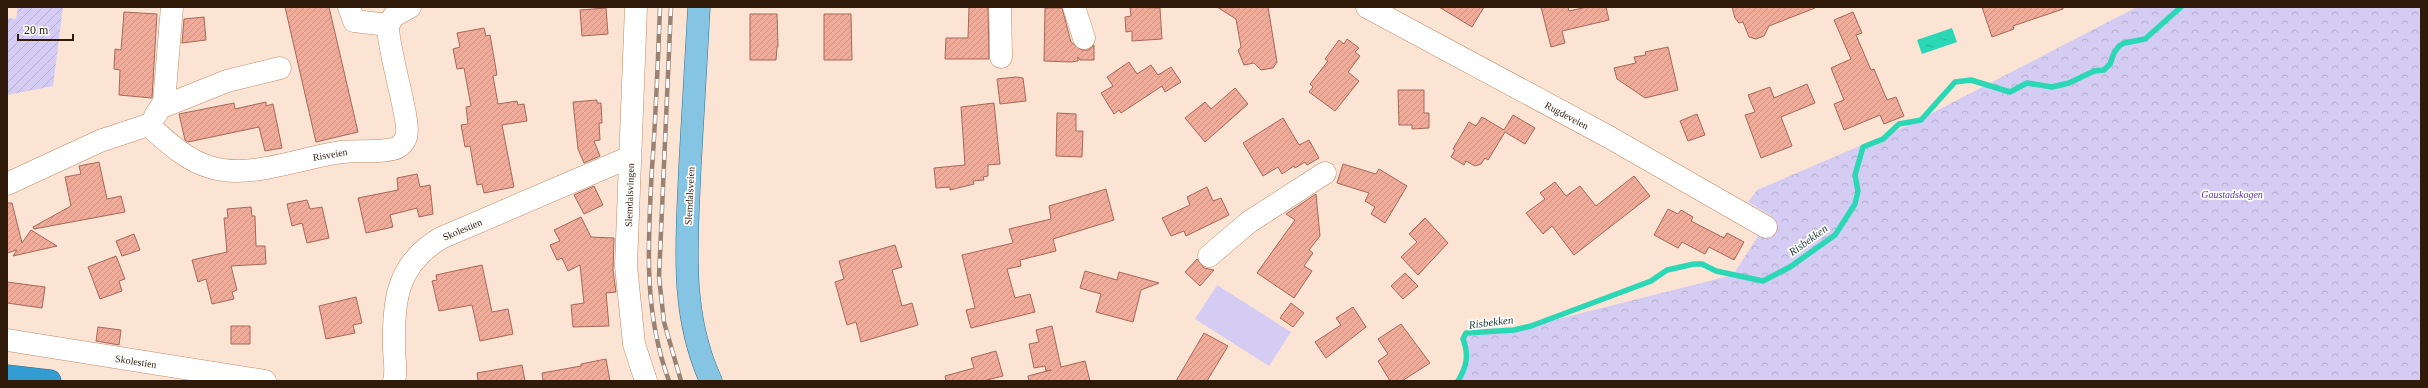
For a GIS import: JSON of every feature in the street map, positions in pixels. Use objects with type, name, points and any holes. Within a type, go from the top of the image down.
[{"type":"highway","points":[[7,376],[50,381]]},
{"type":"main road","name":"Slemdalsveien","points":[[699,7],[687,243],[687,291],[695,336],[711,381]]},
{"type":"street","points":[[162,107],[172,7]]},
{"type":"street","points":[[349,7],[354,21],[388,24],[394,16],[410,7]]},
{"type":"street","name":"Slemdalsvingen","points":[[636,7],[627,239],[628,295],[634,344],[646,381]]},
{"type":"street","points":[[1000,7],[1001,57]]},
{"type":"street","points":[[1074,7],[1084,38]]},
{"type":"street","name":"Rugdeveien","points":[[1366,7],[1610,137],[1766,227]]},
{"type":"street","name":"Risveien","points":[[148,125],[178,150],[196,161],[225,171],[264,167],[340,152],[394,149],[404,142],[408,127],[389,42],[388,24]]},
{"type":"street","points":[[7,184],[100,141],[148,125],[162,107],[227,82],[280,68]]},
{"type":"street","name":"Skolestien","points":[[394,381],[394,307],[401,282],[414,259],[421,252],[440,238],[630,157]]},
{"type":"street","points":[[1209,256],[1249,222],[1325,173]]},
{"type":"street","name":"Skolestien","points":[[7,340],[265,381]]},
{"type":"green space","points":[[18,7],[63,7],[53,86],[7,95],[7,18],[16,19]]},
{"type":"green space","name":"Gaustadskogen","points":[[2137,7],[2421,7],[2421,381],[1458,381],[1466,360],[1466,350],[1463,339],[1466,333],[1514,330],[1733,275],[1771,216],[1748,202],[1757,190],[1911,124]]},
{"type":"green space","points":[[1217,285],[1291,332],[1269,366],[1195,319]]},
{"type":"water","points":[[1952,28],[1957,42],[1922,54],[1917,40]]},
{"type":"building","points":[[285,7],[329,7],[358,132],[316,142]]},
{"type":"building","points":[[969,7],[988,7],[989,59],[945,59],[946,38],[968,38]]},
{"type":"building","points":[[1130,7],[1160,8],[1162,39],[1132,41],[1132,31],[1126,32],[1125,17],[1131,16]]},
{"type":"building","points":[[1217,7],[1268,7],[1277,62],[1273,68],[1261,70],[1254,63],[1244,65],[1238,50],[1241,47],[1236,19]]},
{"type":"building","points":[[1439,7],[1484,7],[1472,27]]},
{"type":"building","points":[[1541,7],[1568,7],[1569,11],[1587,7],[1606,7],[1609,20],[1562,31],[1565,43],[1551,47]]},
{"type":"building","points":[[1732,7],[1815,8],[1769,26],[1764,36],[1756,39],[1749,37],[1743,22],[1739,23],[1735,18]]},
{"type":"building","points":[[1982,7],[2063,7],[2063,9],[2013,26],[2014,29],[1992,37]]},
{"type":"building","points":[[606,8],[608,34],[582,36],[580,10]]},
{"type":"building","points":[[1045,8],[1062,8],[1071,42],[1082,50],[1088,50],[1094,45],[1094,60],[1080,60],[1078,57],[1078,61],[1071,62],[1044,61]]},
{"type":"building","points":[[124,12],[157,14],[152,98],[119,95],[120,70],[114,69],[115,49],[121,50]]},
{"type":"building","points":[[1853,12],[1862,33],[1856,35],[1871,70],[1874,69],[1887,100],[1896,97],[1904,116],[1884,124],[1880,115],[1844,130],[1834,104],[1844,100],[1831,68],[1851,59],[1834,20]]},
{"type":"building","points":[[750,14],[777,14],[778,47],[776,60],[750,60]]},
{"type":"building","points":[[824,14],[851,14],[852,60],[824,60]]},
{"type":"building","points":[[204,17],[206,40],[182,43],[184,19]]},
{"type":"building","points":[[484,28],[486,36],[490,35],[497,75],[493,76],[498,104],[517,101],[518,105],[524,104],[527,121],[502,125],[514,187],[484,193],[482,184],[477,185],[470,146],[465,147],[461,125],[468,124],[466,107],[471,106],[464,68],[457,69],[453,49],[460,47],[457,33]]},
{"type":"building","points":[[1347,39],[1359,48],[1355,52],[1360,56],[1348,72],[1359,81],[1335,111],[1309,92],[1313,87],[1310,84],[1328,61],[1325,59],[1339,40],[1344,44]]},
{"type":"building","points":[[1668,47],[1678,90],[1645,98],[1617,79],[1614,68],[1636,63],[1634,57],[1646,55],[1645,52]]},
{"type":"building","points":[[1129,62],[1137,74],[1151,65],[1158,75],[1171,67],[1181,82],[1165,92],[1162,86],[1121,113],[1119,110],[1114,114],[1101,93],[1113,86],[1107,77]]},
{"type":"building","points":[[1016,77],[1023,78],[1026,101],[1000,104],[997,79]]},
{"type":"building","points":[[1807,84],[1815,103],[1781,117],[1792,146],[1761,158],[1745,115],[1755,112],[1748,95],[1770,87],[1774,98]]},
{"type":"building","points":[[1235,88],[1248,104],[1205,142],[1185,118],[1205,102],[1211,109]]},
{"type":"building","points":[[1398,90],[1424,90],[1424,113],[1429,113],[1429,128],[1412,129],[1412,125],[1399,125]]},
{"type":"building","points":[[597,100],[597,103],[601,103],[602,123],[599,123],[600,140],[594,141],[600,156],[584,163],[578,149],[573,102]]},
{"type":"building","points":[[266,102],[266,106],[273,104],[282,148],[265,151],[259,127],[188,142],[185,140],[179,114],[234,103],[235,109]]},
{"type":"building","points":[[994,103],[1000,164],[988,165],[988,176],[983,177],[984,180],[973,181],[974,184],[950,190],[950,187],[936,188],[934,168],[965,165],[961,107]]},
{"type":"building","points":[[1057,113],[1076,114],[1076,131],[1083,131],[1082,157],[1056,156]]},
{"type":"building","points":[[1697,114],[1705,135],[1688,141],[1680,121]]},
{"type":"building","points":[[1513,115],[1535,128],[1525,144],[1505,132],[1488,160],[1485,158],[1481,164],[1475,166],[1466,161],[1464,165],[1451,157],[1455,150],[1453,149],[1469,122],[1476,126],[1482,117],[1504,130]]},
{"type":"building","points":[[1283,118],[1299,145],[1309,140],[1319,158],[1307,165],[1305,162],[1295,168],[1294,166],[1282,174],[1278,167],[1263,176],[1243,143]]},
{"type":"building","points":[[99,162],[107,199],[121,196],[125,212],[34,229],[33,227],[71,206],[65,177],[81,174],[79,166]]},
{"type":"building","points":[[1343,164],[1376,174],[1379,169],[1407,186],[1385,223],[1371,214],[1375,207],[1365,201],[1369,193],[1337,183]]},
{"type":"building","points":[[417,174],[420,187],[430,185],[433,214],[419,217],[417,208],[390,215],[393,227],[366,233],[358,198],[398,190],[397,178]]},
{"type":"building","points":[[1634,176],[1650,196],[1574,255],[1552,226],[1543,234],[1526,213],[1545,199],[1540,193],[1555,182],[1566,196],[1580,186],[1596,206]]},
{"type":"building","points":[[594,186],[603,205],[584,214],[574,195]]},
{"type":"building","points":[[1207,187],[1213,201],[1221,198],[1229,215],[1186,236],[1184,231],[1171,236],[1162,218],[1190,205],[1187,197]]},
{"type":"building","points":[[1106,189],[1114,220],[1053,239],[1056,251],[1020,260],[1021,266],[1007,269],[1015,298],[1030,294],[1035,312],[971,328],[966,310],[975,308],[962,255],[1013,243],[1009,229],[1051,219],[1049,206]]},
{"type":"building","points":[[1316,194],[1320,236],[1309,250],[1313,253],[1304,266],[1312,271],[1294,298],[1257,273],[1295,220],[1286,214]]},
{"type":"building","points":[[307,200],[310,209],[322,207],[329,238],[307,243],[302,223],[292,226],[287,204]]},
{"type":"building","points":[[7,203],[12,203],[22,243],[31,230],[57,246],[13,256],[17,250],[7,253]]},
{"type":"building","points":[[251,207],[252,216],[255,216],[256,246],[265,246],[266,264],[231,266],[237,290],[232,292],[234,299],[212,304],[206,279],[198,282],[192,260],[227,252],[224,218],[228,218],[227,209]]},
{"type":"building","points":[[1668,209],[1678,214],[1681,210],[1693,217],[1691,221],[1724,238],[1727,233],[1744,242],[1734,260],[1709,247],[1705,254],[1682,242],[1678,248],[1654,235]]},
{"type":"building","points":[[581,217],[591,237],[614,238],[613,270],[616,292],[606,293],[609,326],[573,327],[571,305],[584,303],[580,265],[568,271],[562,258],[557,260],[550,245],[560,241],[554,230]]},
{"type":"building","points":[[1425,218],[1448,243],[1418,275],[1401,257],[1417,242],[1409,234]]},
{"type":"building","points":[[134,234],[140,250],[122,256],[116,241]]},
{"type":"building","points":[[895,245],[902,267],[892,270],[902,306],[912,303],[918,325],[861,342],[856,322],[847,325],[835,282],[844,279],[839,261]]},
{"type":"building","points":[[116,256],[125,279],[119,281],[122,291],[100,299],[88,267]]},
{"type":"building","points":[[1197,259],[1204,268],[1214,270],[1200,286],[1185,272]]},
{"type":"building","points":[[482,265],[492,312],[508,309],[513,334],[480,341],[472,305],[439,311],[432,281],[437,280],[436,275]]},
{"type":"building","points":[[1085,271],[1117,280],[1119,272],[1159,283],[1141,290],[1133,322],[1096,312],[1101,294],[1080,288]]},
{"type":"building","points":[[1405,273],[1418,286],[1403,299],[1391,286]]},
{"type":"building","points":[[7,282],[45,287],[42,308],[7,303]]},
{"type":"building","points":[[356,297],[362,323],[353,325],[355,333],[326,339],[319,306]]},
{"type":"building","points":[[1291,303],[1304,313],[1293,327],[1280,318]]},
{"type":"building","points":[[1353,307],[1366,327],[1326,358],[1315,342],[1341,325],[1336,318]]},
{"type":"building","points":[[1401,324],[1430,363],[1402,381],[1390,381],[1378,361],[1388,354],[1378,339]]},
{"type":"building","points":[[231,326],[250,326],[250,344],[231,344]]},
{"type":"building","points":[[1052,326],[1061,367],[1085,361],[1090,381],[1029,381],[1028,376],[1051,370],[1046,371],[1045,366],[1034,368],[1029,344],[1039,342],[1036,330]]},
{"type":"building","points":[[98,327],[121,330],[119,345],[96,341]]},
{"type":"building","points":[[1204,333],[1228,346],[1207,381],[1176,381]]},
{"type":"building","points":[[996,351],[1003,376],[983,381],[946,381],[945,376],[974,368],[971,358]]},
{"type":"building","points":[[606,359],[610,381],[543,381],[542,373],[581,366],[581,364]]},
{"type":"building","points":[[522,365],[525,381],[478,381],[477,373]]},
{"type":"waterway","name":"Risbekken","points":[[1458,381],[1466,360],[1466,350],[1463,339],[1466,333],[1514,330],[1531,326],[1651,281],[1667,270],[1694,264],[1702,264],[1716,271],[1763,281],[1790,267],[1835,235],[1855,204],[1858,191],[1855,175],[1863,147],[1883,139],[1899,124],[1921,120],[1955,82],[1971,80],[2010,92],[2027,83],[2052,87],[2069,83],[2094,71],[2104,70],[2110,64],[2114,53],[2119,46],[2124,43],[2145,39],[2181,7]]},
{"type":"railway","points":[[660,7],[649,222],[649,276],[655,328],[669,381]]},
{"type":"railway","points":[[671,7],[659,277],[664,322],[681,381]]}]
